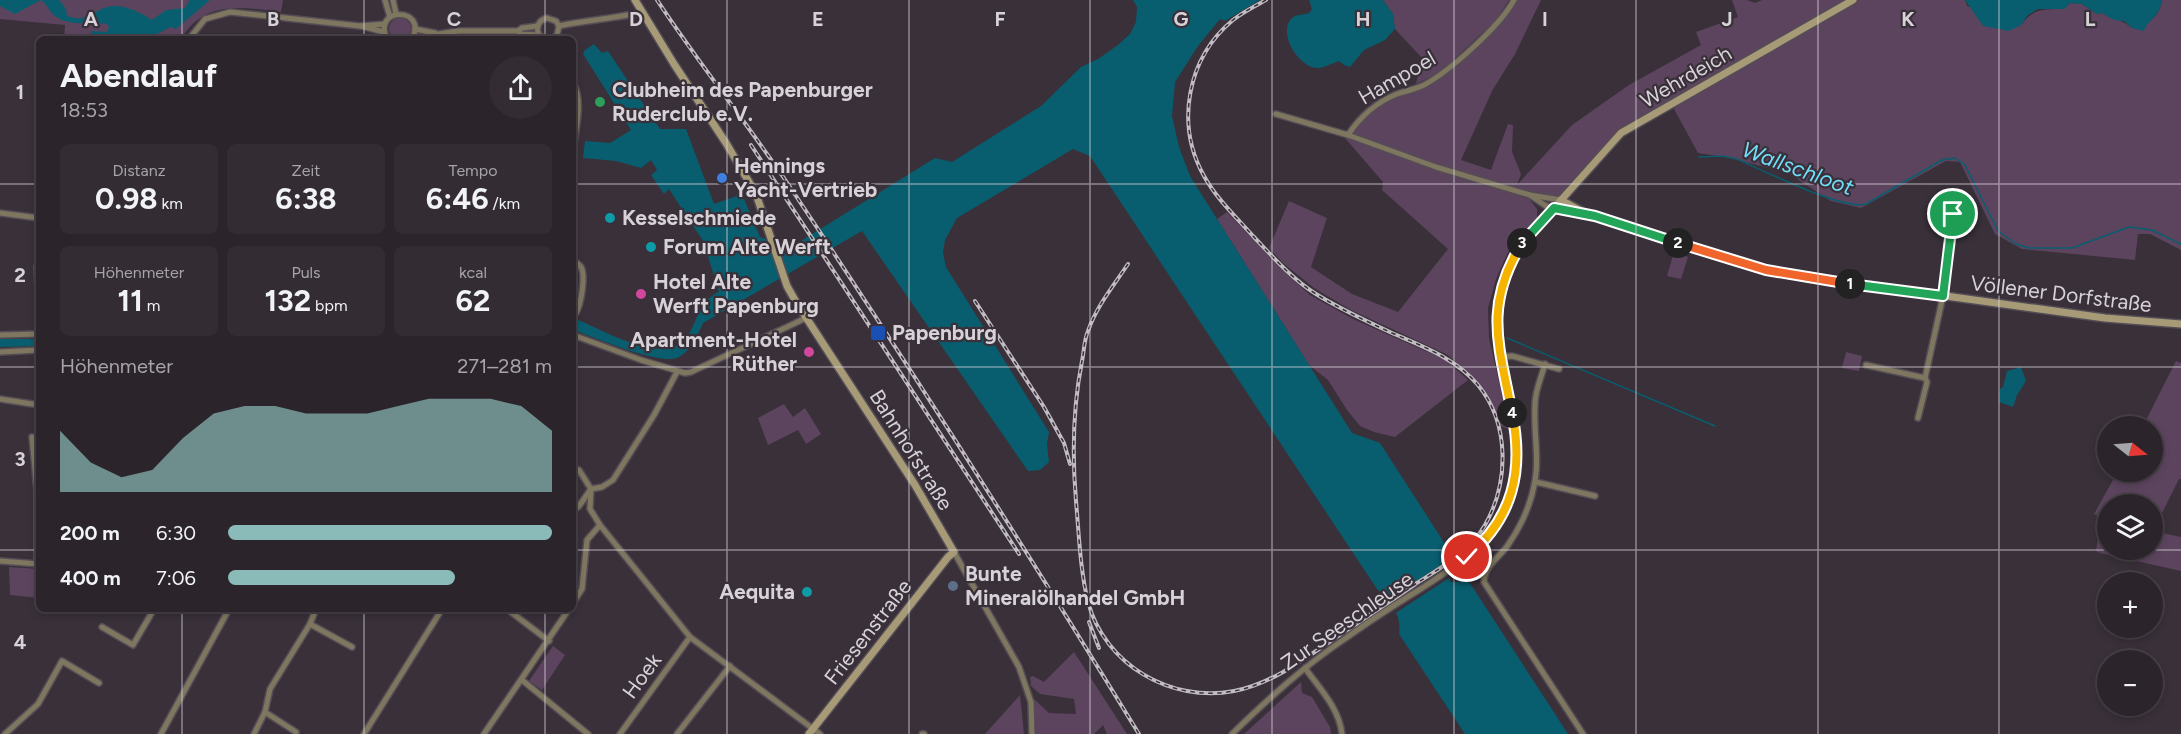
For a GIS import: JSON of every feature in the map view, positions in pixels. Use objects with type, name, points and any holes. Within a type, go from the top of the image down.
[{"type":"street","points":[[386,0],[390,17]]},
{"type":"street","points":[[393,0],[396,14]]},
{"type":"street","name":"Bahnhofstraße","points":[[634,0],[756,194],[787,286],[910,476],[1019,667],[1030,702],[1032,734]]},
{"type":"street","name":"Hampoel","points":[[1348,135],[1367,112],[1395,95],[1422,86],[1443,74],[1499,22],[1514,0]]},
{"type":"street","name":"Wehrdeich","points":[[1554,208],[1621,133],[1853,0]]},
{"type":"street","points":[[191,36],[206,19],[230,12],[360,26],[385,24]]},
{"type":"street","points":[[559,26],[642,12]]},
{"type":"street","points":[[386,36],[385,24],[390,17],[396,14],[410,18],[415,29],[413,36]]},
{"type":"street","points":[[415,29],[427,33],[518,31],[522,28],[538,26],[542,20],[548,18],[556,21],[559,26],[556,36]]},
{"type":"street","points":[[360,26],[384,32]]},
{"type":"street","points":[[538,26],[542,36]]},
{"type":"street","points":[[518,31],[521,34],[535,36]]},
{"type":"street","points":[[424,36],[449,32]]},
{"type":"street","points":[[576,89],[578,94],[576,124]]},
{"type":"street","name":"Hampoel","points":[[1276,114],[1348,135],[1436,167],[1530,195],[1561,200]]},
{"type":"street","name":"Hampoel","points":[[1530,195],[1546,206],[1554,208]]},
{"type":"street","name":"Völlener Dorfstraße","points":[[1561,200],[1587,214]]},
{"type":"street","points":[[1918,418],[1943,296],[1953,214],[1952,200]]},
{"type":"street","name":"Völlener Dorfstraße","points":[[1554,208],[1587,214],[1766,270],[1816,279],[2104,318],[2181,324]]},
{"type":"street","name":"Zur Seeschleuse","points":[[1232,734],[1305,668],[1390,608],[1457,565],[1478,548],[1495,528],[1509,501],[1516,475],[1518,443],[1500,357],[1496,316],[1503,279],[1512,259],[1526,237],[1554,208]]},
{"type":"street","points":[[0,213],[36,218]]},
{"type":"street","points":[[576,262],[580,265],[582,272],[581,300],[576,310]]},
{"type":"street","points":[[576,336],[677,372],[692,372],[806,318]]},
{"type":"street","points":[[0,335],[36,334]]},
{"type":"street","points":[[0,352],[36,350]]},
{"type":"street","points":[[1500,357],[1512,356],[1559,369]]},
{"type":"street","points":[[1545,364],[1535,400],[1538,452],[1536,482],[1523,520],[1506,548],[1487,569],[1484,582],[1583,734]]},
{"type":"street","points":[[1866,365],[1926,378]]},
{"type":"street","points":[[576,508],[591,489],[602,487],[614,480],[677,372]]},
{"type":"street","points":[[0,399],[36,404]]},
{"type":"street","points":[[32,437],[36,470]]},
{"type":"street","points":[[576,469],[591,489],[590,509],[600,525],[690,637],[811,731],[820,734]]},
{"type":"street","points":[[1536,482],[1595,496]]},
{"type":"street","points":[[576,598],[582,589],[587,540],[600,525]]},
{"type":"street","name":"Friesenstraße","points":[[811,731],[954,552]]},
{"type":"street","points":[[0,561],[36,564]]},
{"type":"street","points":[[102,627],[133,645],[152,612]]},
{"type":"street","points":[[161,734],[227,612]]},
{"type":"street","points":[[254,734],[265,712],[270,689],[310,624],[315,612]]},
{"type":"street","points":[[364,734],[440,612]]},
{"type":"street","points":[[511,612],[549,641]]},
{"type":"street","points":[[484,734],[567,612]]},
{"type":"street","points":[[310,624],[351,647]]},
{"type":"street","name":"Hoek","points":[[620,734],[690,637]]},
{"type":"street","points":[[5,734],[38,704],[62,661],[99,683]]},
{"type":"street","points":[[677,734],[730,666]]},
{"type":"street","points":[[1305,668],[1334,707],[1342,734]]},
{"type":"street","points":[[522,680],[588,734]]},
{"type":"street","points":[[265,712],[296,732]]},
{"type":"shaded area","points":[[0,0],[283,0],[281,12],[238,8],[212,12],[190,26],[183,36],[64,36],[65,25],[0,19]]},
{"type":"shaded area","points":[[1383,0],[1509,0],[1495,21],[1440,72],[1416,84],[1422,58],[1395,29],[1393,14]]},
{"type":"shaded area","points":[[1518,0],[1541,0],[1515,54],[1492,91],[1461,160],[1491,170],[1508,124],[1513,125],[1512,152],[1521,174],[1517,185],[1572,125],[1629,85],[1701,45],[1696,32],[1738,17],[1732,0],[1747,0],[1755,3],[1762,0],[1847,0],[1620,132],[1558,197],[1515,188],[1512,193],[1529,199],[1537,209],[1537,218],[1508,252],[1496,279],[1488,308],[1489,338],[1510,430],[1501,426],[1479,384],[1448,355],[1351,310],[1314,288],[1283,263],[1269,248],[1289,201],[1327,218],[1311,267],[1352,294],[1398,312],[1448,249],[1382,190],[1383,182],[1345,138],[1350,138],[1365,119],[1384,105],[1436,82],[1489,35]]},
{"type":"shaded area","points":[[1859,0],[1965,0],[1967,6],[2021,25],[2035,12],[2064,9],[2070,3],[2082,4],[2097,14],[2102,13],[2132,28],[2156,16],[2162,0],[2181,0],[2181,250],[2150,234],[2138,234],[2135,260],[2022,249],[1995,234],[1960,162],[1946,161],[1861,208],[1831,201],[1788,173],[1730,158],[1698,153],[1674,109],[1680,102]]},
{"type":"shaded area","points":[[396,19],[404,19],[410,25],[408,36],[392,36],[390,33],[390,25]]},
{"type":"shaded area","points":[[1227,212],[1281,269],[1310,295],[1353,319],[1446,360],[1468,380],[1395,437],[1360,426],[1328,380],[1309,365],[1217,219]]},
{"type":"shaded area","points":[[1674,252],[1688,257],[1681,279],[1667,276]]},
{"type":"shaded area","points":[[1846,352],[1862,356],[1859,371],[1842,368]]},
{"type":"shaded area","points":[[2176,361],[2181,363],[2181,479],[2163,511],[2163,494],[2105,494],[2112,482],[2163,482],[2163,416],[2148,416]]},
{"type":"shaded area","points":[[784,404],[793,417],[805,408],[821,434],[806,444],[798,430],[768,445],[758,418]]},
{"type":"shaded area","points":[[2163,533],[2181,537],[2181,571],[2132,560],[2163,560]]},
{"type":"shaded area","points":[[9,567],[36,569],[36,598],[10,595]]},
{"type":"shaded area","points":[[553,646],[565,655],[542,690],[529,681]]},
{"type":"shaded area","points":[[1074,652],[1127,734],[1107,734],[1103,725],[1094,734],[1036,734],[1034,699],[1049,713],[1076,714],[1074,699],[1040,694],[1031,686],[1030,677],[1033,676],[1044,682]]},
{"type":"shaded area","points":[[1301,682],[1302,693],[1312,697],[1330,727],[1331,734],[1244,734]]},
{"type":"shaded area","points":[[1020,695],[1024,734],[985,734]]},
{"type":"water","points":[[0,0],[41,0],[15,14],[0,6]]},
{"type":"water","points":[[41,0],[59,0],[66,9],[67,16],[74,18],[84,18],[101,9],[119,6],[136,11],[152,20],[166,10],[185,8],[190,0],[210,0],[176,29],[171,27],[152,36],[91,36],[91,31],[107,32],[109,27],[107,24],[75,23],[63,20],[53,14]]},
{"type":"water","points":[[1133,0],[1260,0],[1225,21],[1220,19],[1198,46],[1175,82],[1172,116],[1179,147],[1190,176],[1352,433],[1380,443],[1447,547],[1443,563],[1451,582],[1458,582],[1466,577],[1568,734],[1465,734],[1399,634],[1399,621],[1391,603],[1377,589],[1090,156],[1073,149],[957,218],[945,240],[943,253],[946,267],[1049,432],[1047,444],[1049,462],[1040,470],[1028,471],[862,231],[703,323],[691,347],[679,357],[670,359],[643,355],[576,331],[576,319],[646,347],[661,349],[674,347],[685,339],[702,307],[719,291],[703,241],[669,189],[664,194],[651,175],[657,170],[651,160],[641,168],[616,161],[583,158],[585,141],[610,143],[631,130],[583,54],[594,44],[602,53],[608,51],[660,129],[686,129],[714,204],[742,194],[760,237],[780,244],[796,244],[935,158],[952,162],[1041,106],[1081,67],[1098,59],[1130,34],[1136,22],[1137,7]]},
{"type":"water","points":[[1309,0],[1383,0],[1393,14],[1395,29],[1385,40],[1364,50],[1350,67],[1339,61],[1320,68],[1310,66],[1303,62],[1292,48],[1287,32],[1292,18],[1309,13],[1312,9]]},
{"type":"water","points":[[1965,0],[2162,0],[2156,15],[2144,31],[2132,28],[2124,21],[2114,20],[2102,13],[2097,14],[2082,4],[2070,3],[2064,9],[2038,9],[2028,15],[2021,25],[2009,31],[1983,26]]},
{"type":"water","points":[[0,339],[36,339],[36,346],[0,347]]},
{"type":"water","points":[[2021,367],[2026,381],[2013,407],[1999,402],[2000,389],[2003,387],[2007,371]]},
{"type":"pier","points":[[1447,561],[1452,576],[1394,614],[1386,601]]},
{"type":"waterway","name":"Wallschloot","points":[[1699,157],[1722,156],[1737,159],[1822,196],[1855,205],[1866,204],[1942,160],[1955,158],[1965,165],[1998,231],[2016,244],[2029,248],[2072,248],[2129,227],[2152,230],[2181,244]]},
{"type":"waterway","points":[[1507,338],[1715,426]]},
{"type":"railway","points":[[657,0],[779,171],[840,263],[970,464],[1139,734]]},
{"type":"railway","points":[[1128,264],[1100,305],[1087,335],[1075,413],[1074,449],[1080,552],[1088,602],[1109,644],[1125,661],[1144,675],[1165,685],[1187,691],[1210,693],[1250,687],[1282,673],[1312,654],[1453,559],[1471,544],[1493,509],[1502,473],[1501,435],[1496,417],[1478,385],[1449,360],[1344,310],[1299,281],[1275,259],[1220,200],[1204,176],[1195,156],[1188,114],[1190,93],[1196,72],[1217,35],[1237,17],[1266,0]]},
{"type":"railway","points":[[751,145],[1019,554]]},
{"type":"railway","points":[[975,301],[1044,407],[1064,443],[1070,464]]},
{"type":"railway","points":[[1089,622],[1099,648]]},
{"type":"place","name":"Clubheim des Papenburger Ruderclub e.V.","points":[[600,102]]},
{"type":"place","name":"Hennings Yacht-Vertrieb","points":[[722,178]]},
{"type":"place","name":"Kesselschmiede","points":[[610,218]]},
{"type":"place","name":"Forum Alte Werft","points":[[651,247]]},
{"type":"place","name":"Hotel Alte Werft Papenburg","points":[[641,294]]},
{"type":"place","name":"Papenburg","points":[[878,333]]},
{"type":"place","name":"Apartment-Hotel Rüther","points":[[809,352]]},
{"type":"place","name":"Bunte Mineralölhandel GmbH","points":[[953,586]]},
{"type":"place","name":"Aequita","points":[[807,592]]},
{"type":"route","points":[[1467,557],[1495,528],[1509,501],[1516,475],[1518,443],[1497,336],[1496,316],[1503,279],[1526,237],[1554,208],[1595,216],[1707,253],[1777,272],[1943,296],[1953,214]]}]
